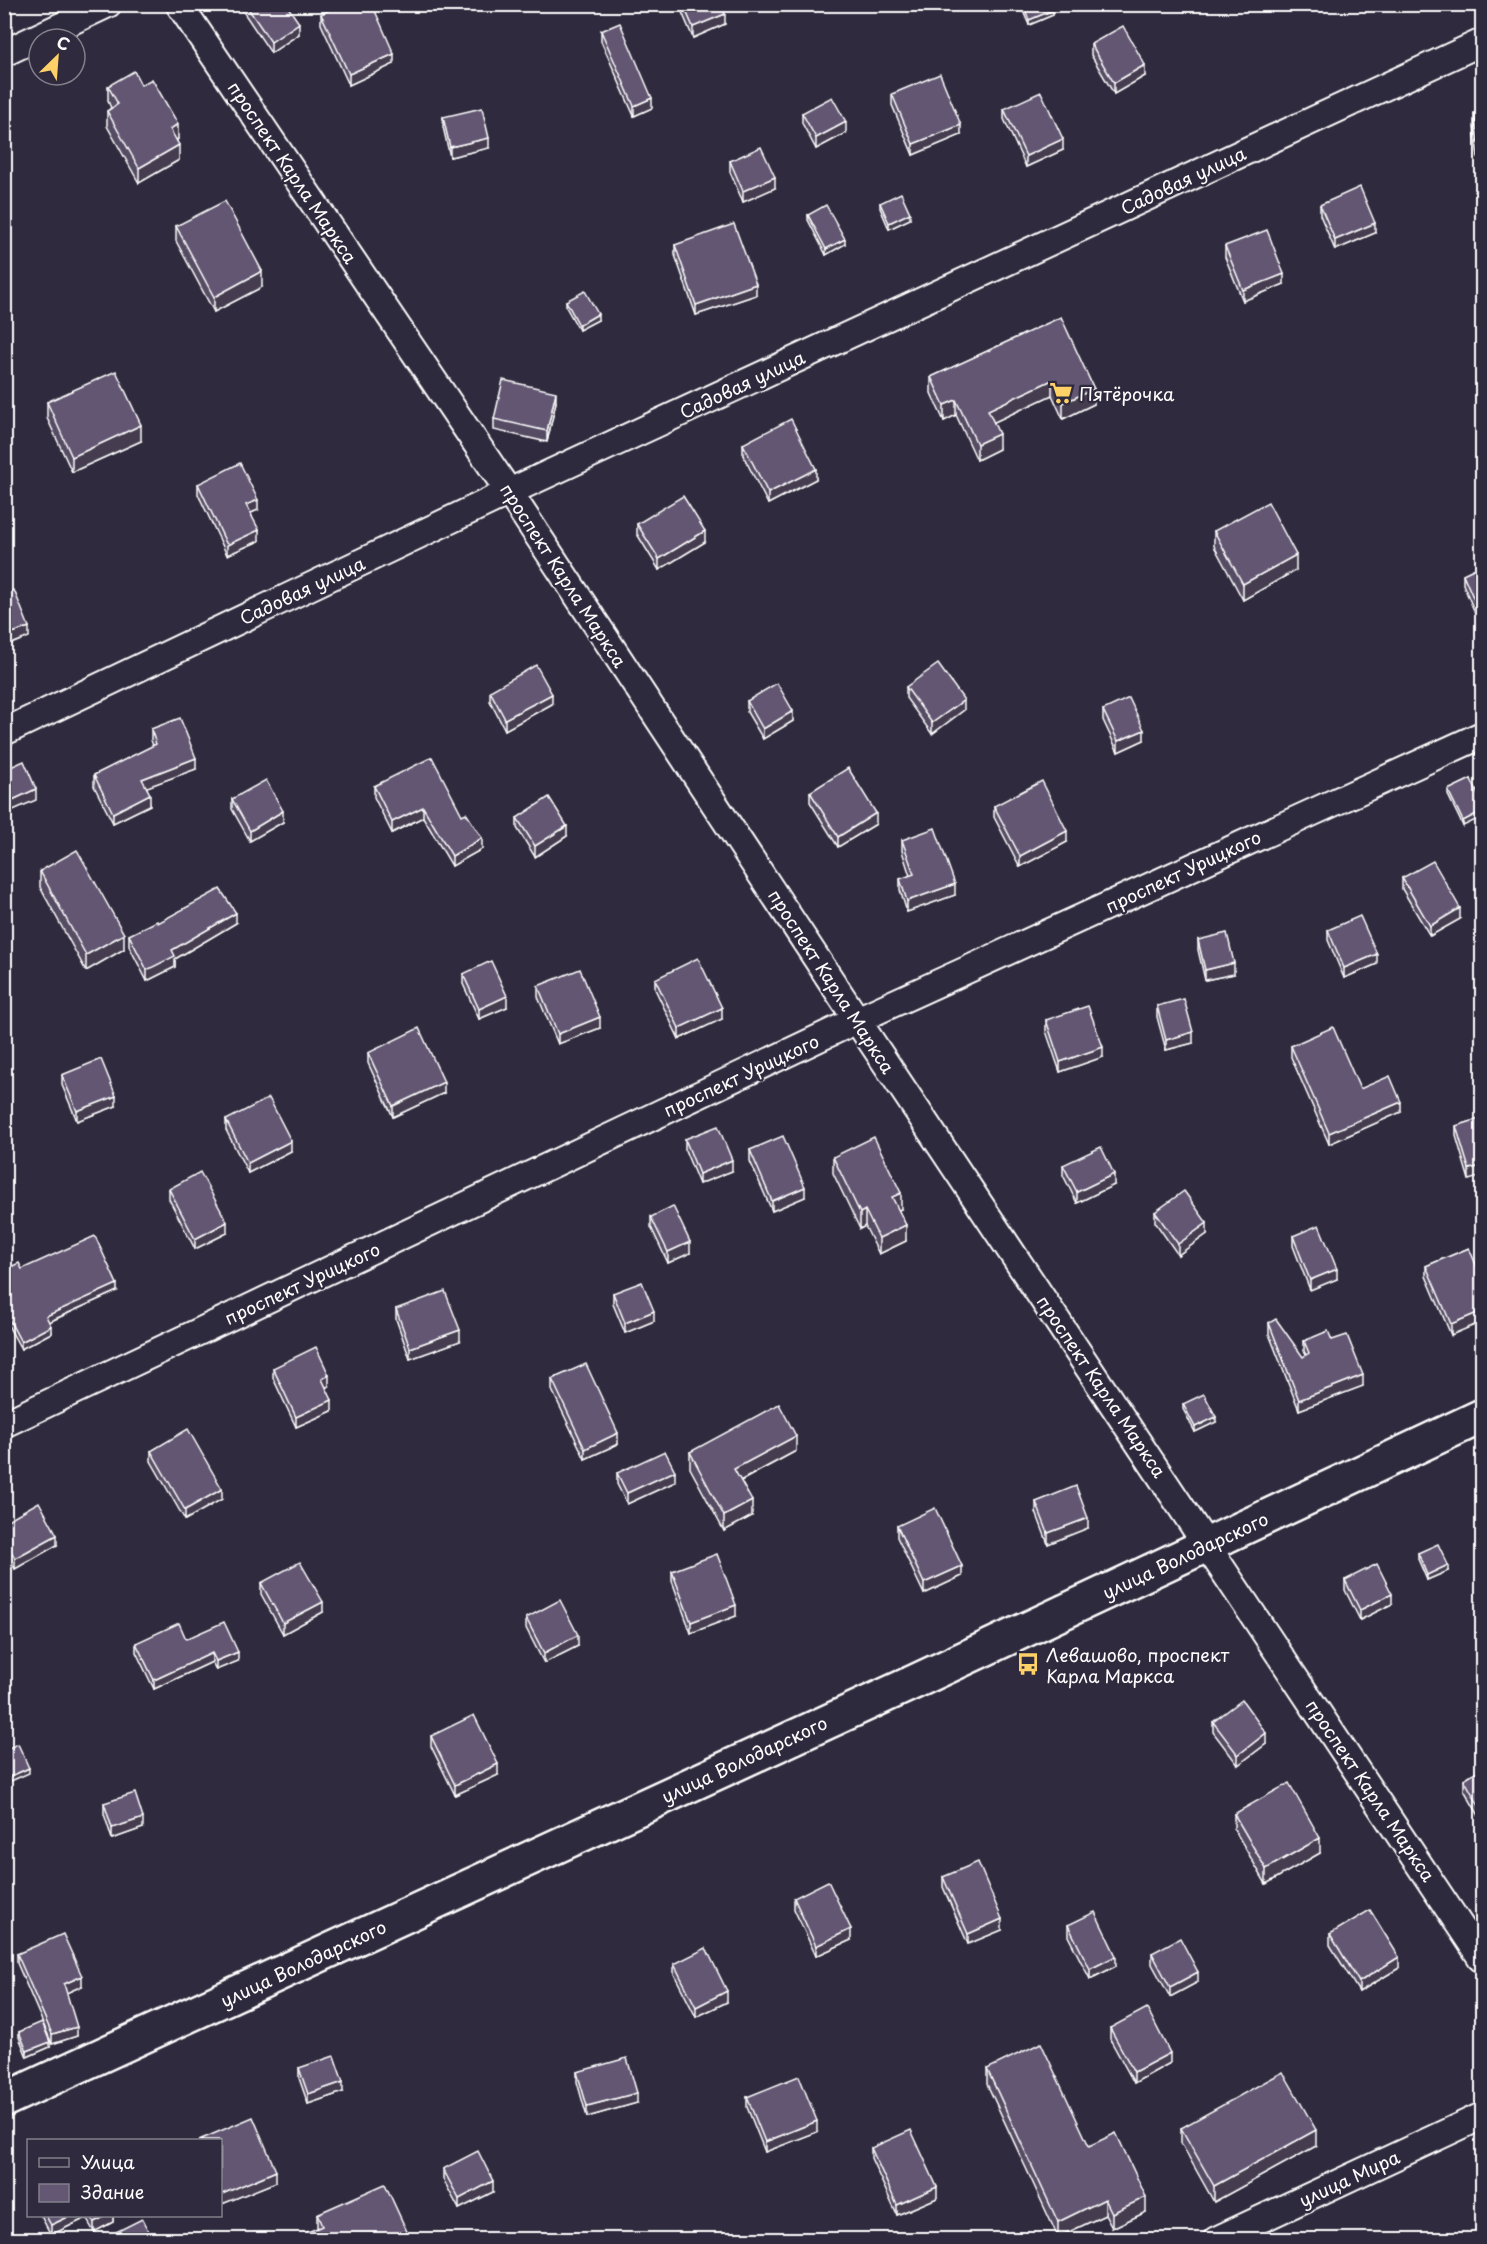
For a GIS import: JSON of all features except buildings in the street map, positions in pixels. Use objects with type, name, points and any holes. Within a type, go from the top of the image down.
[{"type":"street","points":[[4,53],[108,4]]},
{"type":"street","name":"проспект Карла Маркса","points":[[179,4],[509,492],[857,1020],[1482,1959]]},
{"type":"street","name":"Садовая улица","points":[[4,732],[509,492],[1482,42]]},
{"type":"street","name":"проспект Урицкого","points":[[4,1424],[857,1020],[1482,735]]},
{"type":"street","name":"улица Володарского","points":[[4,2100],[914,1682],[1482,1416]]},
{"type":"street","name":"улица Мира","points":[[1216,2240],[1482,2116]]},
{"type":"place","name":"Пятёрочка","points":[[1061,393]]},
{"type":"place","name":"Левашово, проспект Карла Маркса","points":[[1028,1664]]}]
